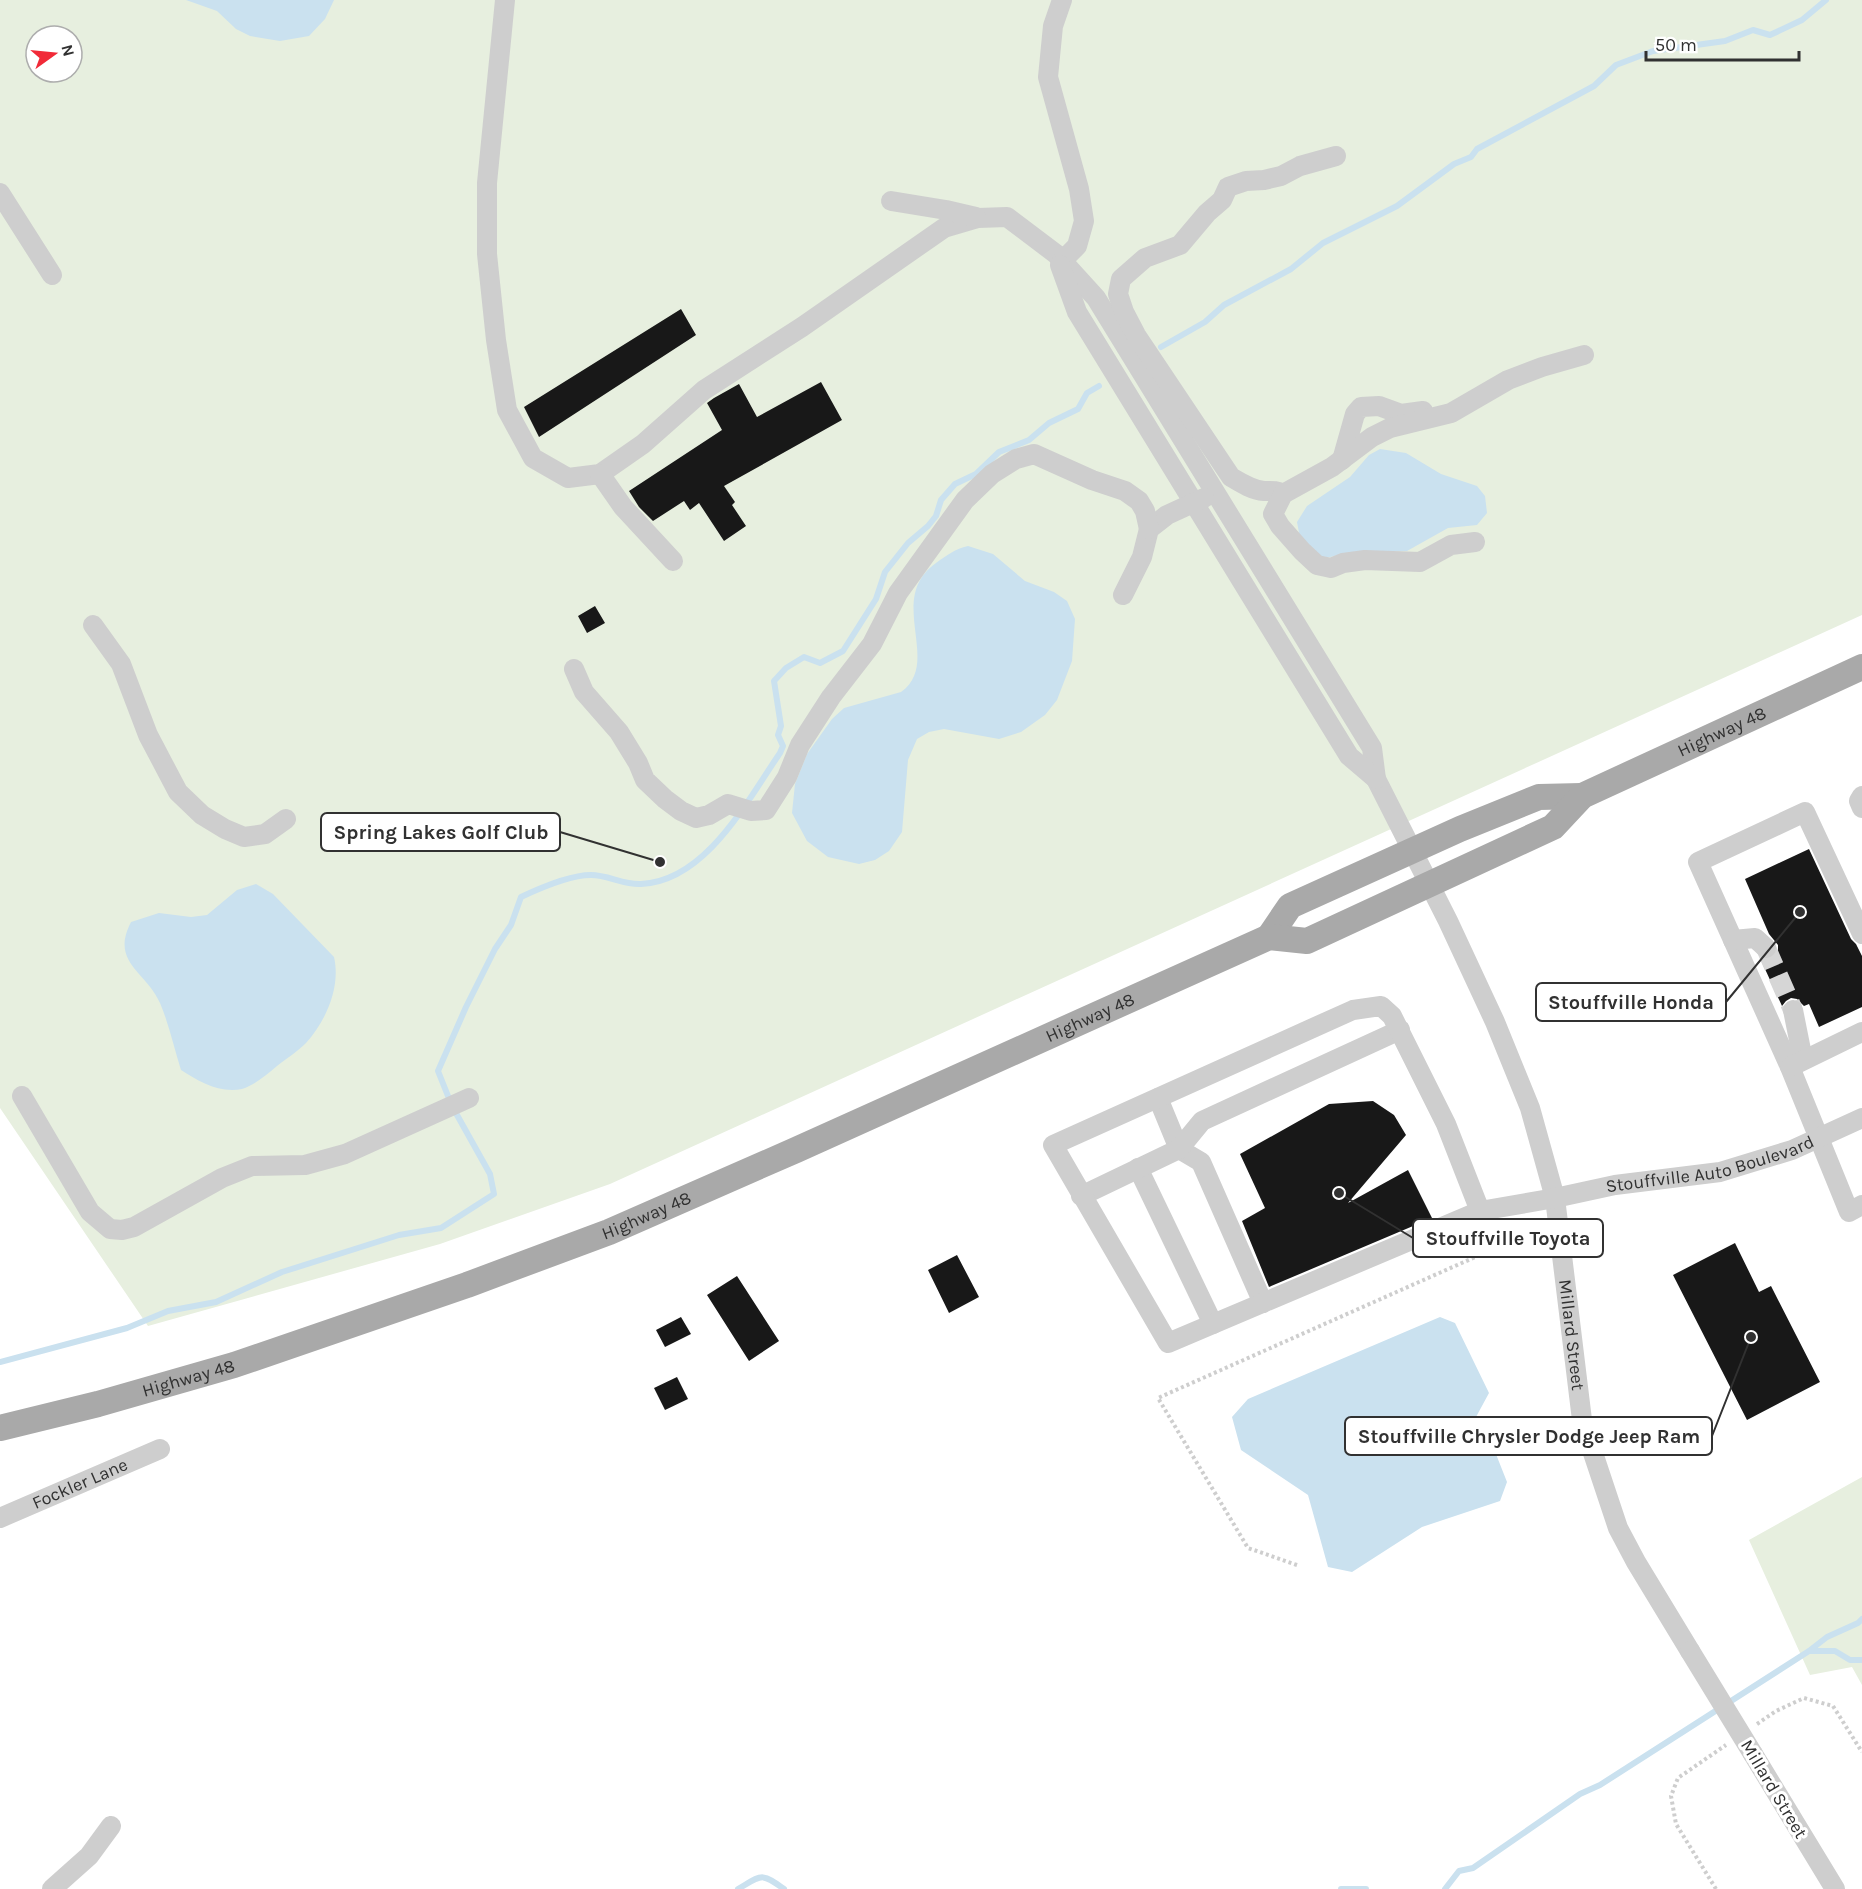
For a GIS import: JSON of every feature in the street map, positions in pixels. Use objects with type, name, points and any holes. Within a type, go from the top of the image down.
[{"type":"main road","name":"Highway 48","points":[[0,1428],[98,1404],[234,1365],[467,1285],[609,1232],[786,1155],[1269,937],[1307,940],[1553,827],[1582,796],[1862,667]]},
{"type":"main road","name":"Highway 48","points":[[1269,937],[1290,906],[1460,829],[1539,797],[1582,796]]},
{"type":"street","points":[[506,0],[487,183],[487,254],[496,340],[507,410],[533,458],[568,478],[600,474],[643,444],[704,390],[801,327],[944,228],[978,218],[1006,217],[1059,258],[1096,298],[1372,748],[1376,778]]},
{"type":"street","points":[[1059,258],[1077,246],[1084,221],[1079,189],[1048,77],[1053,26],[1062,0]]},
{"type":"street","points":[[1283,494],[1274,490],[1263,491],[1243,485],[1231,477],[1136,335],[1124,312],[1119,294],[1122,279],[1132,268],[1145,258],[1180,245],[1222,200],[1228,187],[1246,181],[1281,176],[1300,166],[1336,156]]},
{"type":"street","points":[[0,193],[52,275]]},
{"type":"street","points":[[891,201],[978,218]]},
{"type":"street","points":[[1059,258],[1077,312],[1193,503],[1349,756],[1376,778]]},
{"type":"street","points":[[1273,514],[1283,494],[1342,460],[1372,437],[1390,428],[1434,419],[1462,407],[1508,380],[1584,355]]},
{"type":"street","points":[[1342,460],[1355,414],[1361,407],[1379,406],[1401,414],[1462,407]]},
{"type":"street","points":[[573,669],[584,692],[619,732],[638,763],[645,780],[665,799],[681,811],[696,818],[709,815],[728,804],[761,811],[770,807],[787,777],[800,745],[831,697],[872,644],[898,593],[965,500],[992,474],[1016,459],[1034,454],[1125,492],[1139,501],[1145,511],[1149,529],[1142,557],[1123,595]]},
{"type":"street","points":[[600,474],[623,507],[673,561]]},
{"type":"street","points":[[1149,529],[1167,515],[1223,488],[1233,488],[1257,496],[1280,526],[1317,565],[1332,568],[1343,563],[1365,560],[1420,562],[1451,545],[1475,542]]},
{"type":"street","points":[[93,625],[122,664],[148,735],[178,792],[202,815],[244,837],[265,834],[286,819]]},
{"type":"street","name":"Millard Street","points":[[1376,778],[1414,851],[1495,1022],[1530,1108],[1555,1198],[1582,1420],[1618,1528],[1636,1562],[1835,1889]]},
{"type":"street","points":[[1862,796],[1859,801],[1862,808]]},
{"type":"street","points":[[1862,934],[1805,812],[1698,862],[1733,940],[1797,1064],[1820,1137],[1849,1212],[1862,1206]]},
{"type":"street","points":[[1733,940],[1755,938],[1766,948]]},
{"type":"street","points":[[1400,1030],[1202,1121],[1179,1149],[1081,1196],[1053,1145],[1353,1010],[1381,1006],[1392,1016],[1400,1030],[1446,1124],[1480,1211]]},
{"type":"street","points":[[1793,1010],[1797,1064]]},
{"type":"street","points":[[1797,1064],[1862,1032]]},
{"type":"street","points":[[22,1096],[90,1212],[110,1229],[122,1230],[134,1227],[222,1178],[252,1166],[305,1166],[345,1154],[467,1099]]},
{"type":"street","points":[[1158,1098],[1179,1149],[1201,1162],[1263,1303]]},
{"type":"street","name":"Stouffville Auto Boulevard","points":[[1081,1196],[1168,1344],[1480,1211],[1615,1185],[1720,1172],[1773,1157],[1862,1118]]},
{"type":"street","points":[[1138,1168],[1213,1324]]},
{"type":"street","name":"Fockler Lane","points":[[0,1518],[160,1449]]},
{"type":"street","points":[[52,1889],[88,1856],[111,1826]]},
{"type":"path","points":[[1297,1565],[1248,1548],[1158,1398],[1518,1238]]},
{"type":"green space","points":[[0,0],[1862,0],[1862,615],[610,1184],[440,1244],[148,1326],[0,1108]]},
{"type":"green space","points":[[1862,1477],[1862,1685],[1852,1667],[1810,1675],[1749,1540]]},
{"type":"water","points":[[186,0],[334,0],[325,19],[309,36],[280,41],[250,36],[236,29],[217,11]]},
{"type":"water","points":[[1380,449],[1406,453],[1441,474],[1477,486],[1485,496],[1487,513],[1477,525],[1448,528],[1407,551],[1351,552],[1326,558],[1313,555],[1300,538],[1297,522],[1307,506],[1350,477],[1369,455]]},
{"type":"water","points":[[968,546],[993,554],[1025,581],[1054,592],[1067,601],[1075,619],[1072,661],[1057,700],[1045,715],[1021,732],[999,739],[944,729],[929,732],[917,739],[908,760],[902,832],[889,851],[875,860],[859,864],[828,857],[807,841],[792,813],[795,784],[807,754],[832,719],[844,708],[901,692],[912,679],[917,664],[915,594],[922,578],[936,563]]},
{"type":"water","points":[[256,884],[273,894],[334,957],[335,980],[325,1014],[306,1043],[251,1085],[242,1089],[226,1090],[202,1082],[181,1070],[160,1003],[127,957],[126,936],[131,922],[159,913],[191,917],[207,915],[237,890]]},
{"type":"water","points":[[1440,1317],[1455,1323],[1489,1393],[1476,1417],[1407,1422],[1399,1434],[1461,1426],[1490,1439],[1507,1482],[1500,1501],[1422,1527],[1352,1572],[1328,1567],[1308,1495],[1241,1450],[1232,1417],[1248,1399]]},
{"type":"building","points":[[681,309],[696,335],[539,437],[524,407]]},
{"type":"building","points":[[821,382],[842,420],[724,486],[735,502],[732,505],[746,526],[724,541],[699,503],[690,510],[684,501],[653,521],[639,507],[629,491],[722,430],[707,403],[714,398],[739,384],[757,417]]},
{"type":"building","points":[[595,606],[605,623],[587,633],[578,616]]},
{"type":"building","points":[[1809,849],[1851,939],[1862,956],[1862,1007],[1819,1027],[1809,1004],[1804,1006],[1797,999],[1791,998],[1782,1006],[1760,958],[1769,960],[1778,951],[1778,945],[1769,934],[1745,879]]},
{"type":"building","points":[[1373,1101],[1394,1115],[1406,1135],[1348,1203],[1408,1170],[1432,1218],[1269,1287],[1242,1221],[1265,1208],[1240,1154],[1329,1104]]},
{"type":"building","points":[[1735,1243],[1759,1292],[1771,1286],[1820,1382],[1747,1420],[1673,1275]]},
{"type":"building","points":[[957,1255],[979,1297],[949,1313],[928,1270]]},
{"type":"building","points":[[737,1276],[779,1341],[749,1361],[707,1295]]},
{"type":"building","points":[[681,1317],[691,1334],[665,1347],[656,1330]]},
{"type":"building","points":[[677,1377],[688,1399],[665,1410],[654,1388]]},
{"type":"waterway","points":[[1161,347],[1205,322],[1224,305],[1291,269],[1323,243],[1397,206],[1454,164],[1471,157],[1477,149],[1594,86],[1616,65],[1653,51],[1725,41],[1753,30],[1770,35],[1802,20],[1826,0]]},
{"type":"waterway","points":[[0,1362],[127,1328],[168,1311],[216,1302],[282,1272],[399,1235],[441,1228],[494,1194],[490,1174],[452,1106],[438,1071],[466,1007],[495,949],[511,925],[521,897],[574,877],[597,875],[635,884],[664,879],[686,869],[705,854],[739,815],[783,746],[778,735],[781,726],[774,681],[786,668],[804,657],[820,663],[843,651],[876,599],[885,572],[908,543],[936,516],[941,500],[955,484],[976,474],[999,452],[1029,440],[1049,423],[1078,409],[1087,393],[1099,386]]},
{"type":"waterway","points":[[1445,1889],[1459,1871],[1473,1868],[1580,1794],[1600,1785],[1809,1651],[1827,1637],[1862,1619]]},
{"type":"waterway","points":[[1809,1651],[1835,1651],[1850,1660],[1862,1660]]},
{"type":"waterway","points":[[738,1889],[761,1877],[784,1889]]},
{"type":"waterway","points":[[1341,1889],[1366,1889]]},
{"type":"tunnel","points":[[1766,948],[1793,1010]]},
{"type":"place","name":"Spring Lakes Golf Club","points":[[660,862]]},
{"type":"place","name":"Stouffville Honda","points":[[1800,912]]},
{"type":"place","name":"Stouffville Toyota","points":[[1339,1193]]},
{"type":"place","name":"Stouffville Chrysler Dodge Jeep Ram","points":[[1751,1337]]}]
